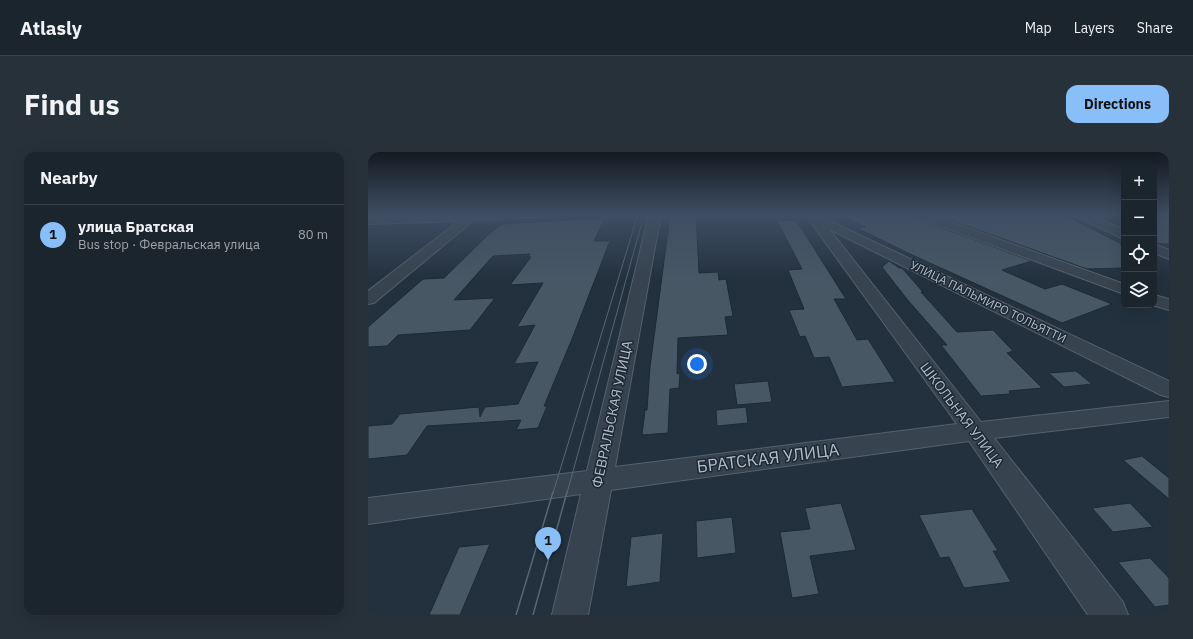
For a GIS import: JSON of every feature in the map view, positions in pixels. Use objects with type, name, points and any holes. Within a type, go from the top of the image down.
[{"type":"street","points":[[368,299],[446,236]]},
{"type":"street","name":"ФЕВРАЛЬСКАЯ УЛИЦА","points":[[570,615],[650,236]]},
{"type":"street","name":"ШКОЛЬНАЯ УЛИЦА","points":[[825,236],[975,431],[1110,615]]},
{"type":"street","name":"УЛИЦА ПАЛЬМИРО ТОЛЬЯТТИ","points":[[850,236],[1169,390]]},
{"type":"street","points":[[977,236],[1121,288]]},
{"type":"street","points":[[1157,249],[1169,255]]},
{"type":"street","points":[[1157,301],[1169,305]]},
{"type":"street","name":"БРАТСКАЯ УЛИЦА","points":[[368,511],[975,431],[1169,409]]},
{"type":"building","points":[[487,236],[597,236],[594,241],[610,241],[544,406],[547,406],[538,428],[516,430],[521,420],[427,426],[407,455],[368,459],[368,426],[392,424],[400,414],[479,407],[480,417],[485,407],[518,404],[538,362],[514,364],[535,325],[517,327],[543,283],[510,285],[531,257],[528,257],[530,254],[493,256],[454,300],[495,298],[470,330],[398,335],[387,346],[368,347],[368,327],[423,279],[444,278]]},
{"type":"building","points":[[667,236],[697,236],[699,273],[718,272],[719,280],[726,279],[733,316],[725,317],[728,335],[678,338],[677,374],[680,373],[679,388],[670,389],[668,433],[642,435],[645,410],[647,410],[650,367]]},
{"type":"building","points":[[785,236],[806,236],[846,299],[834,299],[857,340],[868,339],[895,382],[842,387],[829,357],[814,358],[805,336],[800,337],[789,310],[804,309],[788,270],[802,269]]},
{"type":"building","points":[[873,236],[963,236],[1032,261],[1002,270],[1045,289],[1062,284],[1112,304],[1062,323]]},
{"type":"building","points":[[994,236],[1105,236],[1121,244],[1121,268],[1087,269]]},
{"type":"building","points":[[1157,236],[1169,236],[1169,244],[1157,243]]},
{"type":"building","points":[[889,261],[899,268],[902,268],[923,292],[921,292],[957,332],[993,330],[1013,351],[1007,353],[1042,388],[1009,391],[1010,394],[981,396],[941,345],[947,345],[906,298],[882,267]]},
{"type":"building","points":[[1076,371],[1092,384],[1064,387],[1049,373]]},
{"type":"building","points":[[768,381],[772,402],[737,405],[734,384]]},
{"type":"building","points":[[746,407],[748,423],[717,426],[716,410]]},
{"type":"building","points":[[1142,456],[1169,478],[1169,499],[1123,460]]},
{"type":"building","points":[[841,503],[856,550],[810,556],[819,594],[792,598],[780,532],[810,529],[805,508]]},
{"type":"building","points":[[1130,503],[1153,527],[1113,532],[1092,508]]},
{"type":"building","points":[[972,509],[998,551],[993,551],[1011,582],[964,588],[949,557],[940,558],[919,515]]},
{"type":"building","points":[[732,517],[736,553],[697,558],[696,521]]},
{"type":"building","points":[[663,533],[660,582],[626,587],[631,537]]},
{"type":"building","points":[[490,544],[460,615],[429,615],[459,547]]},
{"type":"building","points":[[1150,558],[1169,578],[1169,605],[1155,607],[1118,562]]},
{"type":"tram line","points":[[553,493],[631,236]]},
{"type":"tram line","points":[[567,493],[638,236]]},
{"type":"tram line","points":[[516,615],[553,492]]},
{"type":"tram line","points":[[533,615],[567,492]]},
{"type":"place","name":"улица Братская","points":[[548,560]]}]
